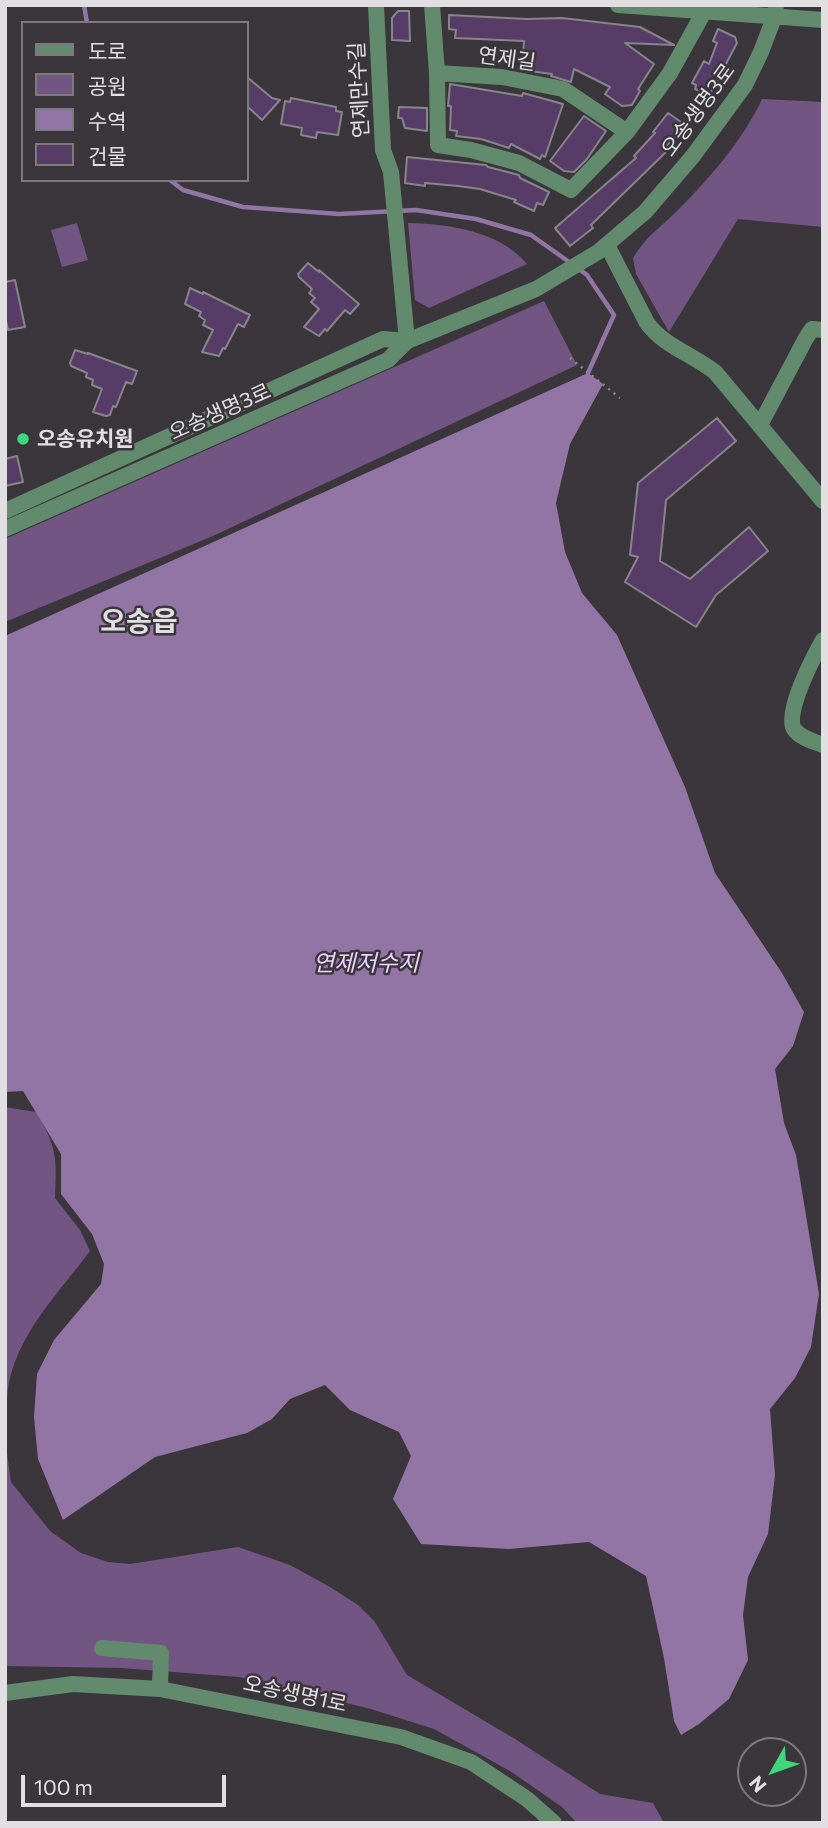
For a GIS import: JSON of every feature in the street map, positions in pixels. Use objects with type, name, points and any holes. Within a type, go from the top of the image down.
[{"type":"street","name":"연제만수길","points":[[376,5],[383,150],[391,172],[400,243],[407,341]]},
{"type":"street","points":[[432,5],[438,145],[471,150],[519,163],[571,190],[626,132],[670,73],[705,8]]},
{"type":"street","points":[[618,5],[775,10],[823,20]]},
{"type":"street","name":"오송생명3로","points":[[5,529],[388,360],[407,341],[536,289],[603,249],[654,202],[720,121],[761,52],[775,10]]},
{"type":"street","name":"연제길","points":[[437,73],[502,77],[563,89],[626,132]]},
{"type":"street","points":[[603,249],[655,334],[715,372],[823,501]]},
{"type":"street","points":[[760,425],[806,338],[812,329],[823,330]]},
{"type":"street","name":"오송생명3로","points":[[5,511],[383,339],[407,341]]},
{"type":"street","points":[[823,640],[811,661],[792,713],[792,726],[798,734],[823,746]]},
{"type":"street","points":[[102,1648],[161,1653],[160,1689]]},
{"type":"street","name":"오송생명1로","points":[[5,1693],[73,1684],[160,1689],[401,1737],[471,1762],[527,1799],[554,1823]]},
{"type":"path","points":[[570,358],[620,398]]},
{"type":"green space","points":[[762,99],[823,102],[823,227],[738,219],[669,332],[636,274],[633,258],[648,238],[713,172],[745,129]]},
{"type":"green space","points":[[77,223],[88,260],[62,267],[51,230]]},
{"type":"green space","points":[[408,223],[440,225],[488,237],[516,253],[527,264],[429,308],[415,300]]},
{"type":"green space","points":[[544,301],[577,365],[213,536],[5,622],[5,539]]},
{"type":"green space","points":[[5,1107],[36,1112],[54,1153],[55,1198],[80,1230],[90,1251],[23,1343],[10,1378],[5,1431]]},
{"type":"green space","points":[[5,1439],[11,1482],[50,1531],[81,1553],[108,1562],[130,1564],[238,1547],[290,1565],[358,1605],[375,1622],[407,1675],[515,1739],[600,1794],[653,1803],[664,1823],[577,1823],[562,1807],[510,1771],[434,1729],[371,1709],[239,1677],[121,1668],[5,1666]]},
{"type":"water","name":"연제저수지","points":[[588,373],[603,384],[570,444],[556,503],[565,552],[582,593],[617,635],[685,787],[715,873],[782,973],[804,1012],[793,1046],[775,1069],[784,1123],[796,1155],[819,1294],[811,1347],[795,1378],[770,1409],[775,1475],[768,1534],[748,1577],[743,1615],[748,1660],[729,1699],[681,1735],[674,1721],[664,1658],[646,1576],[589,1542],[509,1549],[421,1544],[393,1499],[411,1456],[399,1432],[350,1410],[325,1385],[290,1399],[272,1419],[247,1433],[155,1457],[63,1520],[38,1459],[34,1417],[37,1374],[54,1340],[101,1284],[104,1264],[92,1234],[61,1194],[61,1154],[23,1091],[5,1092],[5,636]]},
{"type":"building","points":[[398,11],[409,11],[410,41],[392,40],[392,18]]},
{"type":"building","points":[[449,15],[562,18],[640,27],[674,45],[625,43],[654,64],[638,89],[640,91],[632,105],[622,106],[605,94],[610,87],[574,69],[571,82],[551,76],[552,74],[522,70],[524,41],[455,38],[456,30],[449,29]]},
{"type":"building","points":[[718,29],[735,37],[737,43],[709,96],[695,89],[696,85],[692,83],[704,61],[709,64],[717,43],[713,41]]},
{"type":"building","points":[[248,78],[272,98],[280,100],[262,120],[248,107]]},
{"type":"building","points":[[450,84],[522,96],[523,93],[563,104],[545,157],[542,155],[540,159],[511,144],[509,148],[481,139],[456,136],[457,131],[450,130]]},
{"type":"building","points":[[291,98],[336,107],[336,111],[342,112],[338,135],[317,132],[316,138],[301,135],[302,128],[281,124],[285,101],[290,102]]},
{"type":"building","points":[[399,107],[427,108],[427,131],[405,128],[402,118],[398,118]]},
{"type":"building","points":[[668,113],[684,124],[664,150],[666,152],[591,225],[593,228],[570,246],[555,228],[636,158],[634,156],[655,133],[653,132]]},
{"type":"building","points":[[584,116],[606,131],[587,159],[574,172],[564,171],[550,161]]},
{"type":"building","points":[[407,157],[486,165],[519,175],[520,178],[549,192],[543,205],[537,203],[534,211],[514,202],[516,200],[480,189],[405,183]]},
{"type":"building","points":[[308,263],[359,304],[350,314],[345,310],[327,331],[325,329],[319,336],[304,327],[319,309],[311,302],[315,298],[309,293],[312,289],[298,274]]},
{"type":"building","points":[[15,280],[25,327],[8,330],[5,316],[5,282]]},
{"type":"building","points":[[190,288],[250,315],[244,327],[238,324],[219,356],[202,352],[213,330],[203,325],[205,320],[199,316],[201,312],[185,304]]},
{"type":"building","points":[[75,350],[137,371],[132,384],[126,382],[110,415],[93,412],[102,389],[92,385],[93,380],[86,377],[87,373],[71,366]]},
{"type":"building","points":[[717,418],[736,441],[666,500],[660,561],[690,579],[749,527],[768,551],[716,595],[696,627],[625,582],[638,557],[630,555],[638,483]]},
{"type":"building","points":[[17,456],[23,482],[5,486],[5,459]]},
{"type":"waterway","points":[[84,5],[87,21]]},
{"type":"waterway","points":[[173,182],[183,190],[243,207],[339,214],[416,210],[476,219],[531,235],[572,264]]},
{"type":"waterway","points":[[579,269],[587,275],[614,315],[588,373]]},
{"type":"place","name":"오송유치원","points":[[23,439]]},
{"type":"district","name":"오송읍","points":[[139,622]]}]
